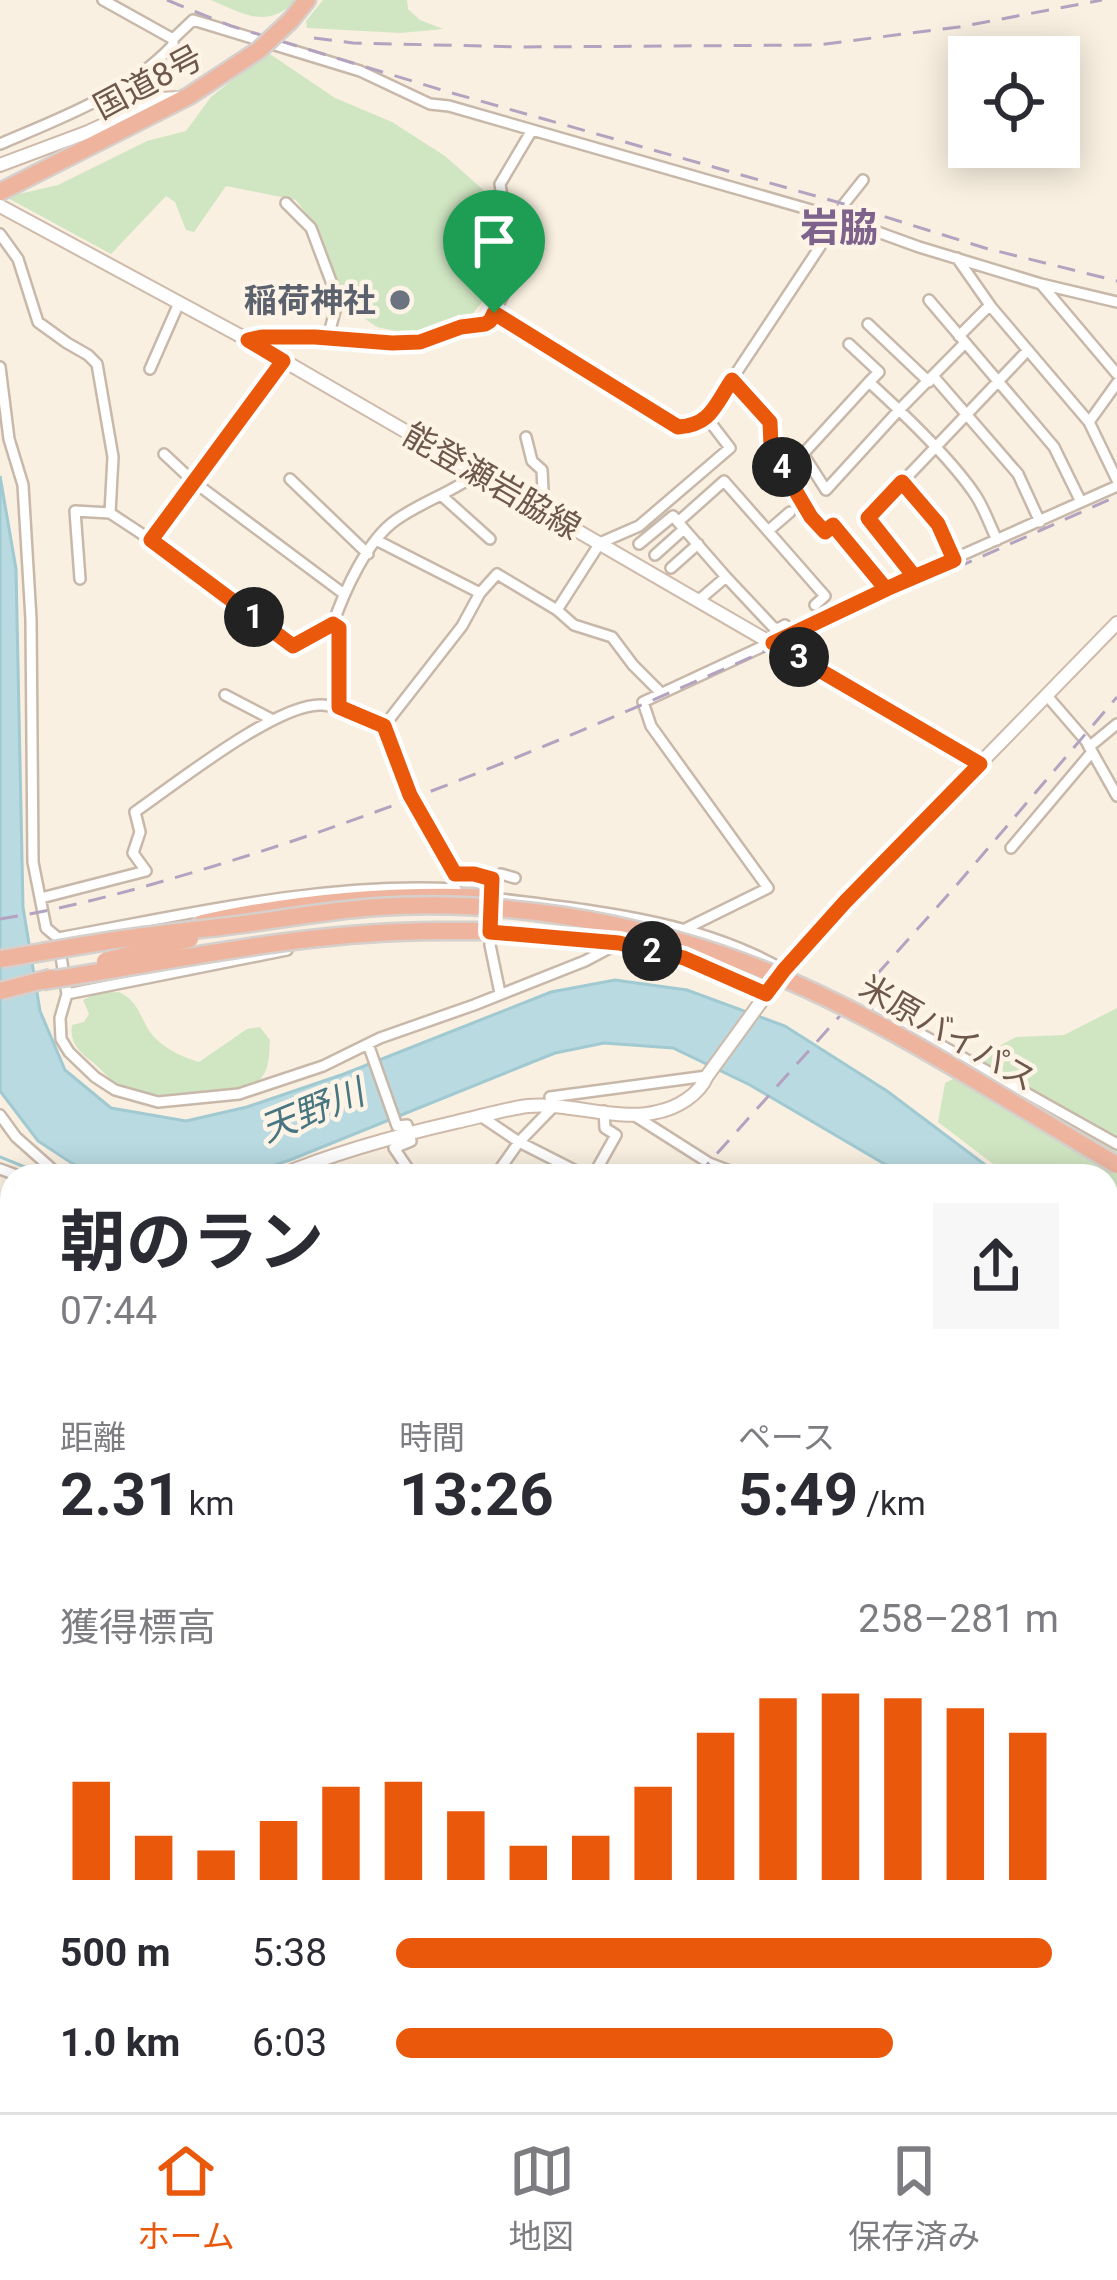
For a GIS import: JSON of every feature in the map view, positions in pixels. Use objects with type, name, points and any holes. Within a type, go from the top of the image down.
[{"type":"highway","name":"国道8号","points":[[1,196],[189,96],[259,50],[307,0]]},
{"type":"highway","points":[[148,935],[304,904],[493,890]]},
{"type":"highway","name":"米原バイパス","points":[[0,959],[148,935],[381,907],[461,907],[578,918],[653,934],[745,963],[849,1009],[1115,1164]]},
{"type":"highway","name":"米原バイパス","points":[[0,991],[249,923]]},
{"type":"highway","points":[[44,981],[304,939],[388,931],[490,935]]},
{"type":"main road","points":[[0,165],[160,99],[189,96]]},
{"type":"main road","name":"能登瀬岩脇線","points":[[1,196],[980,764]]},
{"type":"main road","points":[[316,1164],[404,1130],[529,1106],[654,1113],[702,1087],[784,970],[1117,623]]},
{"type":"street","points":[[103,0],[173,39]]},
{"type":"street","points":[[0,144],[67,116],[140,77],[194,20],[359,71],[430,104],[839,218],[1042,284],[1117,302]]},
{"type":"street","points":[[248,340],[328,337],[420,342],[490,321],[503,295],[506,222],[500,184],[532,130]]},
{"type":"street","points":[[494,313],[669,424],[696,426],[732,380],[863,180]]},
{"type":"street","points":[[286,202],[311,228],[338,300],[328,337]]},
{"type":"street","points":[[0,234],[18,259],[38,322],[97,364],[113,458],[110,513]]},
{"type":"street","points":[[686,928],[769,888],[651,726],[643,702],[1117,483],[1089,422],[990,305],[957,258]]},
{"type":"street","points":[[1042,284],[1117,379],[1089,422]]},
{"type":"street","points":[[929,300],[1054,447],[1081,502]]},
{"type":"street","points":[[150,369],[179,303]]},
{"type":"street","points":[[849,344],[878,372],[803,454],[826,490],[932,379],[990,305]]},
{"type":"street","points":[[868,324],[966,414],[1018,474],[1040,522]]},
{"type":"street","points":[[914,576],[868,518],[1028,350]]},
{"type":"street","points":[[151,540],[283,361]]},
{"type":"street","points":[[0,367],[9,439],[23,485],[31,619],[33,862],[46,928],[58,938],[67,994],[60,1018],[61,1039],[95,1077],[116,1090],[158,1102],[239,1094],[370,1048],[619,943]]},
{"type":"street","points":[[732,380],[770,422],[772,448],[811,517],[825,532],[833,525],[886,589]]},
{"type":"street","points":[[869,382],[935,447],[976,496],[997,540]]},
{"type":"street","points":[[557,610],[600,543],[639,526],[730,448],[706,418]]},
{"type":"street","points":[[526,437],[532,461],[542,470],[544,511]]},
{"type":"street","points":[[164,454],[194,482],[344,594]]},
{"type":"street","points":[[80,579],[75,512],[110,513],[293,646],[333,624],[344,594],[393,521],[478,473]]},
{"type":"street","points":[[290,479],[368,554]]},
{"type":"street","points":[[655,555],[724,481],[768,531],[791,548],[825,596],[815,605]]},
{"type":"street","points":[[902,482],[938,524],[954,560]]},
{"type":"street","points":[[441,495],[490,539]]},
{"type":"street","points":[[768,531],[790,512]]},
{"type":"street","points":[[639,544],[673,516],[772,627],[784,625]]},
{"type":"street","points":[[376,540],[480,593]]},
{"type":"street","points":[[671,568],[698,544]]},
{"type":"street","points":[[384,726],[497,574],[574,625],[613,637],[662,693]]},
{"type":"street","points":[[699,600],[726,577]]},
{"type":"street","points":[[333,624],[340,637],[339,707]]},
{"type":"street","points":[[225,695],[274,721]]},
{"type":"street","points":[[1048,697],[1091,750],[1117,796]]},
{"type":"street","points":[[41,898],[146,871],[133,853],[140,832],[135,812],[251,731],[316,704],[339,707],[384,726],[410,795],[455,874],[474,874],[493,890]]},
{"type":"street","points":[[1011,848],[1117,724]]},
{"type":"street","points":[[500,993],[490,935],[493,890],[501,874],[514,878]]},
{"type":"street","points":[[58,938],[307,896],[398,886],[493,890],[686,928],[784,970]]},
{"type":"street","points":[[67,994],[305,946],[490,935],[619,943],[684,958],[763,999]]},
{"type":"street","points":[[878,1010],[1117,1144]]},
{"type":"street","points":[[370,1048],[412,1141],[394,1148],[405,1164]]},
{"type":"street","points":[[503,1164],[554,1107],[550,1097],[709,1072]]},
{"type":"street","points":[[598,1164],[616,1135],[605,1128],[604,1111]]},
{"type":"street","points":[[0,1114],[16,1137],[46,1164]]},
{"type":"street","points":[[632,1114],[714,1164]]},
{"type":"street","points":[[481,1116],[519,1142],[565,1164]]},
{"type":"green space","points":[[211,0],[296,0],[265,17]]},
{"type":"green space","points":[[323,0],[407,0],[408,9],[420,20],[443,29],[401,33],[307,28],[306,21]]},
{"type":"green space","points":[[267,52],[335,98],[392,122],[445,156],[487,193],[497,231],[493,275],[486,297],[470,317],[414,335],[377,327],[349,308],[333,281],[320,232],[296,200],[226,186],[194,232],[186,230],[175,202],[166,196],[111,254],[6,197],[58,185],[147,141],[186,131],[211,97]]},
{"type":"green space","points":[[119,992],[132,1001],[160,1042],[199,1062],[247,1029],[260,1027],[270,1040],[265,1073],[251,1085],[214,1095],[147,1093],[115,1083],[80,1051],[72,1025],[84,1022],[89,1014],[83,1000],[97,993]]},
{"type":"green space","points":[[1117,1008],[1117,1164],[993,1164],[938,1122],[945,1083],[982,1064],[992,1050],[1016,1037],[1064,1035]]},
{"type":"water","name":"天野川","points":[[0,476],[16,569],[23,907],[40,1011],[65,1070],[111,1108],[186,1121],[247,1107],[551,992],[615,980],[687,990],[785,1026],[887,1091],[984,1164],[885,1164],[750,1085],[673,1048],[604,1043],[555,1053],[278,1164],[73,1164],[38,1141],[0,1091]]},
{"type":"waterway","points":[[0,1157],[17,1164]]},
{"type":"railway","points":[[167,0],[231,26],[445,91],[985,248],[1117,281]]},
{"type":"railway","points":[[314,38],[522,47],[817,45],[959,27],[1102,0]]},
{"type":"railway","points":[[0,919],[159,882],[391,806],[627,711],[1117,496]]},
{"type":"railway","points":[[708,1164],[1117,697]]},
{"type":"place","name":"稲荷神社","points":[[400,300]]},
{"type":"district","name":"岩脇","points":[[839,228]]},
{"type":"route","points":[[494,313],[485,324],[420,342],[315,337],[248,340],[283,361],[151,540],[293,646],[333,624],[339,628],[339,707],[384,726],[410,795],[455,874],[492,879],[490,932],[619,943],[684,958],[766,994],[845,902],[980,764],[773,643],[914,576],[868,518],[902,482],[938,524],[954,560],[914,576],[886,589],[833,525],[825,532],[811,517],[771,446],[770,422],[732,380],[705,420],[678,427],[494,313]]}]
